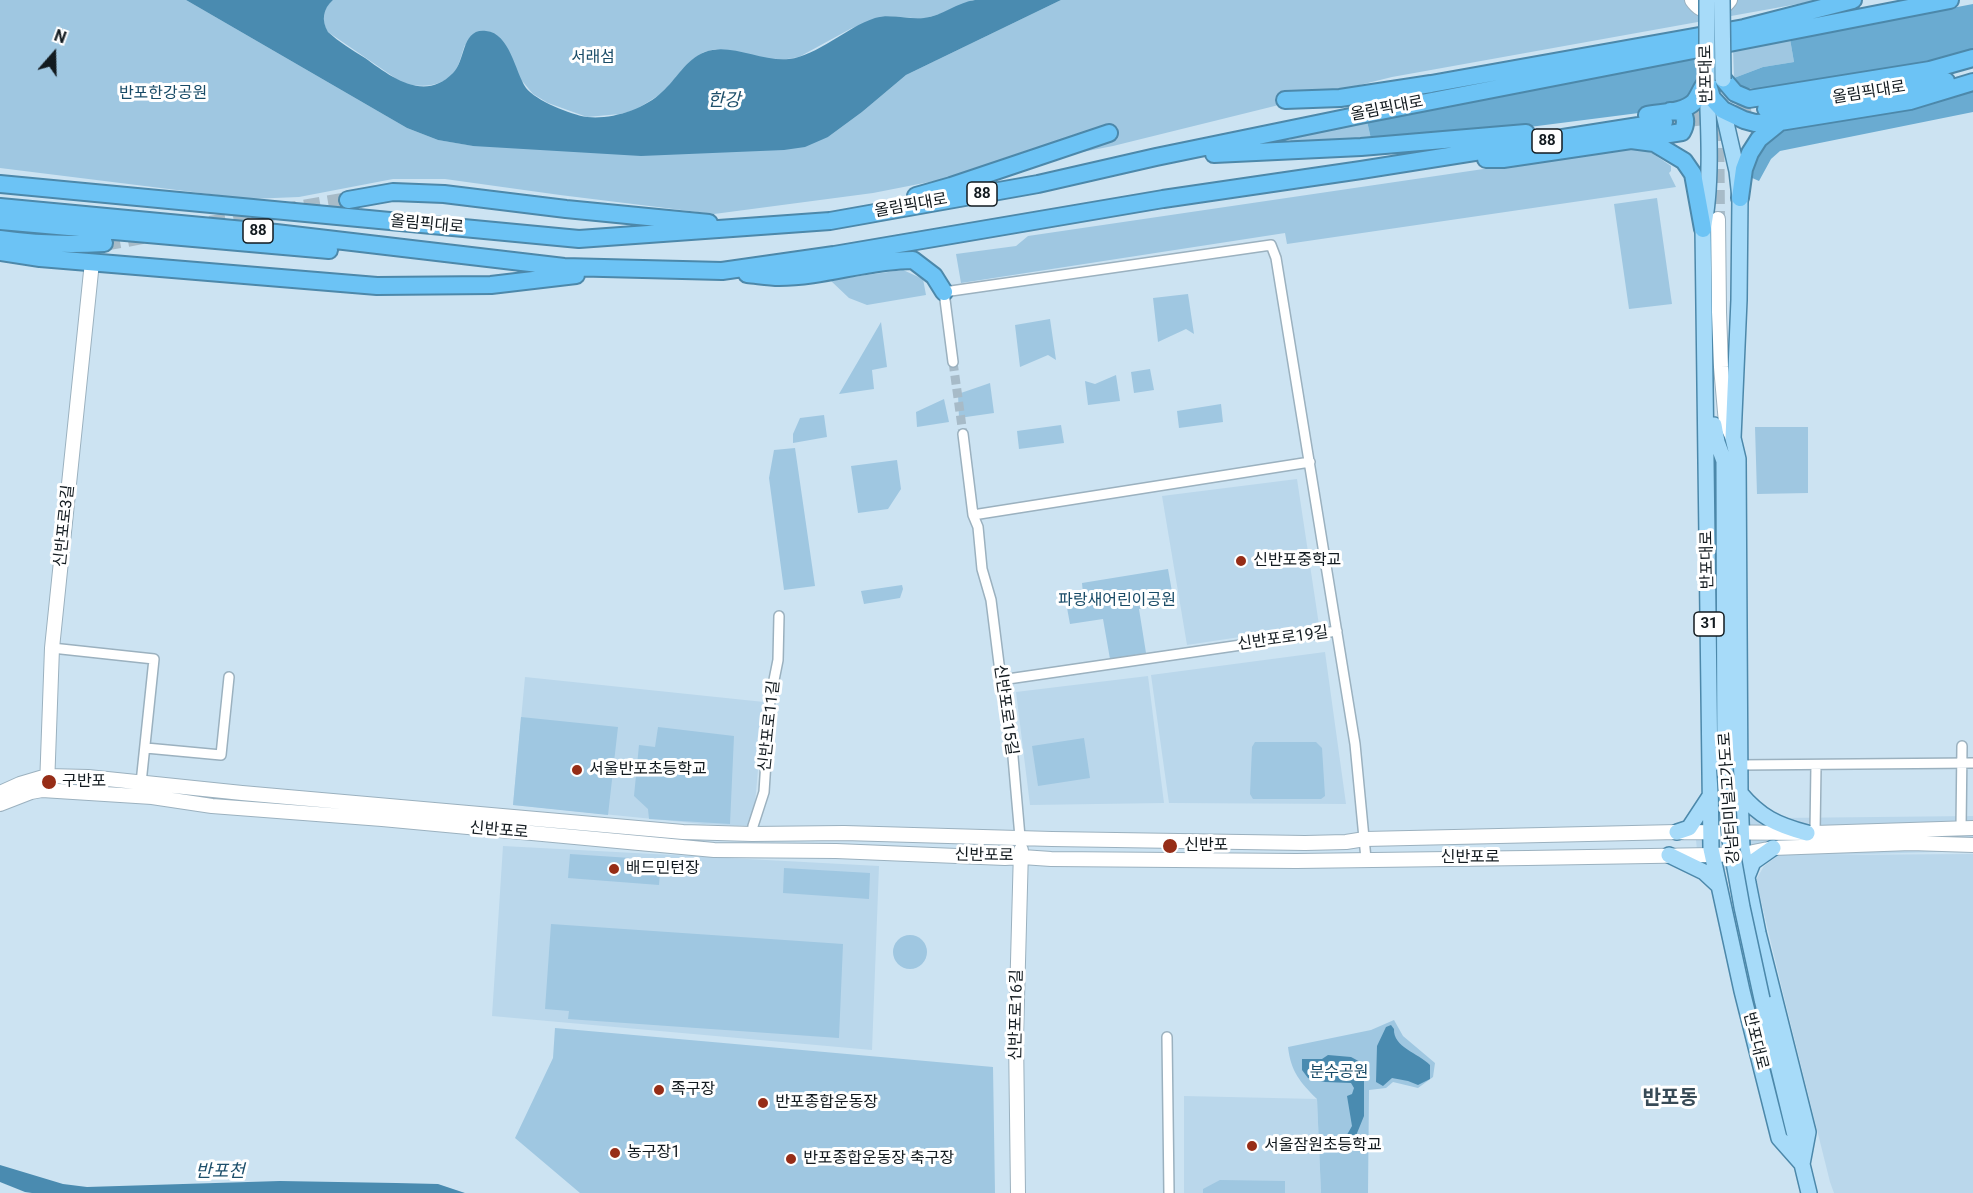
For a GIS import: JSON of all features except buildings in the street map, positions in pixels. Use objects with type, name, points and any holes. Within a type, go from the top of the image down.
[{"type":"highway","points":[[1646,59],[1744,28],[1853,0]]},
{"type":"highway","name":"올림픽대로","points":[[0,184],[579,239],[818,222],[1038,184],[1156,157],[1581,71],[1950,0]]},
{"type":"highway","points":[[1285,100],[1340,98],[1431,84],[1744,28]]},
{"type":"highway","points":[[1715,80],[1712,98],[1723,110],[1744,120],[1762,110],[1973,58]]},
{"type":"highway","points":[[1431,84],[1581,71]]},
{"type":"highway","points":[[1740,198],[1744,170],[1750,153],[1759,139],[1780,122],[1910,101],[1973,79]]},
{"type":"highway","name":"올림픽대로","points":[[1762,110],[1973,79]]},
{"type":"highway","points":[[1715,80],[1749,99],[1780,122]]},
{"type":"highway","points":[[1665,117],[1694,102],[1715,80]]},
{"type":"highway","points":[[1156,157],[1360,147],[1512,135],[1665,117],[1682,111],[1685,122],[1682,132],[1503,159],[1431,159]]},
{"type":"highway","name":"올림픽대로","points":[[0,207],[276,233],[564,267],[722,271],[834,255],[1163,199],[1431,159],[1665,117]]},
{"type":"highway","points":[[818,222],[951,186],[1109,133]]},
{"type":"highway","points":[[1631,140],[1661,146],[1688,166],[1695,179],[1703,230]]},
{"type":"highway","points":[[348,200],[393,192],[444,194],[566,209],[701,221],[742,228]]},
{"type":"highway","name":"올림픽대로","points":[[0,221],[276,246],[515,262]]},
{"type":"highway","points":[[0,239],[38,244],[104,243]]},
{"type":"highway","points":[[0,252],[377,286],[491,285],[628,268]]},
{"type":"highway","points":[[722,271],[780,277],[878,262],[913,260],[934,276],[944,292]]},
{"type":"main road","points":[[1692,0],[1700,8],[1712,11],[1724,7],[1730,0]]},
{"type":"main road","name":"반포대로","points":[[1707,0],[1715,80]]},
{"type":"main road","name":"반포대로","points":[[1722,0],[1708,146],[1707,214],[1703,230],[1710,832],[1718,885],[1779,1138],[1802,1164]]},
{"type":"main road","name":"반포대로","points":[[1723,110],[1737,171],[1740,198],[1733,438],[1738,459],[1741,832],[1758,933],[1808,1132],[1802,1164],[1809,1193]]},
{"type":"main road","points":[[1718,219],[1719,312],[1726,423],[1733,438]]},
{"type":"main road","name":"신반포로3길","points":[[46,783],[52,648],[92,262]]},
{"type":"main road","points":[[1706,369],[1719,312]]},
{"type":"main road","name":"31","points":[[1706,393],[1712,406],[1716,442],[1724,461]]},
{"type":"main road","name":"31","points":[[1724,461],[1733,438]]},
{"type":"main road","name":"강남터미널고가도로","points":[[1724,461],[1725,769],[1730,840],[1762,999],[1802,1164]]},
{"type":"main road","name":"신반포로","points":[[0,793],[20,784],[88,777],[672,831],[752,834],[844,833],[1305,843],[1365,839],[1677,832],[1811,833],[1967,828]]},
{"type":"main road","name":"신반포로","points":[[0,804],[46,783],[212,806],[382,819],[714,850],[836,851],[1005,858],[1296,861],[1712,855],[1743,854],[1773,848],[1911,843],[1973,845]]},
{"type":"main road","points":[[1740,793],[1755,810],[1765,817],[1782,826],[1811,833]]},
{"type":"main road","points":[[1677,832],[1689,828],[1710,796]]},
{"type":"main road","name":"신반포로16길","points":[[1018,1193],[1016,1036],[1022,857],[1020,837]]},
{"type":"main road","points":[[1747,877],[1753,862],[1773,848]]},
{"type":"main road","points":[[1669,855],[1704,872],[1718,885]]},
{"type":"main road","points":[[1732,946],[1734,938],[1740,931],[1750,930],[1758,933]]},
{"type":"street","points":[[953,362],[944,292],[1271,245],[1276,258],[1337,631]]},
{"type":"street","name":"신반포로15길","points":[[963,434],[973,515],[978,527],[982,569],[991,600],[1004,704],[1010,723],[1020,837]]},
{"type":"street","points":[[973,515],[1310,462]]},
{"type":"street","name":"신반포로11길","points":[[752,834],[764,792],[770,700],[778,660],[779,616]]},
{"type":"street","name":"신반포로19길","points":[[1001,680],[1337,631],[1355,744],[1366,859]]},
{"type":"street","points":[[52,648],[154,659],[141,783]]},
{"type":"street","points":[[146,748],[221,755],[229,677]]},
{"type":"street","name":"신반포로","points":[[1962,746],[1967,828]]},
{"type":"street","points":[[1740,765],[1973,763]]},
{"type":"street","points":[[1811,833],[1816,765]]},
{"type":"street","points":[[1167,1036],[1168,1193]]},
{"type":"shaded area","points":[[1973,4],[1973,50],[1963,55],[1767,90],[1744,88],[1734,78],[1763,67],[1794,62],[1790,39]]},
{"type":"shaded area","points":[[1701,55],[1697,88],[1687,100],[1670,109],[1467,135],[1371,139],[1367,121]]},
{"type":"shaded area","points":[[1973,89],[1973,112],[1780,151],[1771,159],[1759,181],[1750,177],[1763,150],[1782,125]]},
{"type":"shaded area","name":"신반포중학교","points":[[1297,479],[1319,625],[1187,645],[1162,496]]},
{"type":"shaded area","points":[[1325,652],[1346,804],[1169,803],[1151,675]]},
{"type":"shaded area","points":[[1148,676],[1164,803],[1030,805],[1016,692]]},
{"type":"shaded area","points":[[525,677],[764,702],[753,826],[703,824],[513,805]]},
{"type":"shaded area","points":[[1758,806],[1780,818],[1973,816],[1973,851],[1830,855],[1973,854],[1973,1193],[1834,1193],[1756,880],[1764,866],[1776,857],[1756,857],[1747,867],[1711,872],[1698,860],[1695,830],[1706,809]]},
{"type":"shaded area","points":[[503,846],[879,866],[872,1050],[492,1016]]},
{"type":"shaded area","name":"서울잠원초등학교","points":[[1184,1096],[1317,1099],[1321,1193],[1184,1193]]},
{"type":"green space","name":"반포한강공원","points":[[0,0],[186,0],[407,128],[438,140],[474,146],[828,137],[906,75],[1061,0],[1820,0],[1392,77],[1113,146],[873,193],[714,214],[445,179],[393,179],[299,197],[249,199],[0,168]]},
{"type":"green space","name":"서래섬","points":[[333,0],[973,0],[926,18],[889,16],[852,28],[799,57],[769,59],[716,49],[704,52],[693,59],[661,94],[635,110],[587,117],[548,103],[533,94],[523,82],[465,45],[456,69],[443,81],[422,86],[401,82],[328,32],[324,23],[324,15]]},
{"type":"green space","points":[[1790,39],[1794,62],[1763,67],[1734,78],[1733,48]]},
{"type":"green space","points":[[1367,121],[1371,139],[1291,143],[1290,138]]},
{"type":"green space","points":[[1633,147],[1652,153],[1671,166],[1669,173],[1676,187],[1287,244],[1285,233],[961,283],[956,254],[1016,246],[1028,236]]},
{"type":"green space","points":[[1657,198],[1672,304],[1629,309],[1614,204]]},
{"type":"green space","points":[[903,270],[923,279],[926,295],[867,305],[849,298],[830,280]]},
{"type":"green space","points":[[1188,294],[1194,334],[1186,329],[1158,342],[1153,298]]},
{"type":"green space","points":[[1050,319],[1056,360],[1048,355],[1020,367],[1015,325]]},
{"type":"green space","points":[[881,322],[887,367],[872,370],[874,389],[839,394]]},
{"type":"green space","points":[[1150,369],[1154,390],[1134,393],[1131,372]]},
{"type":"green space","points":[[1116,375],[1120,401],[1088,405],[1085,381],[1095,384]]},
{"type":"green space","points":[[990,383],[994,413],[959,418],[958,394]]},
{"type":"green space","points":[[944,399],[949,422],[917,427],[916,412]]},
{"type":"green space","points":[[1221,404],[1223,422],[1179,428],[1177,411]]},
{"type":"green space","points":[[824,415],[827,437],[793,443],[793,434],[800,418]]},
{"type":"green space","points":[[1061,425],[1064,443],[1019,449],[1017,431]]},
{"type":"green space","points":[[1755,427],[1808,427],[1808,493],[1757,494]]},
{"type":"green space","points":[[795,448],[815,586],[784,590],[769,478],[774,450]]},
{"type":"green space","points":[[897,460],[901,489],[888,509],[858,513],[851,466]]},
{"type":"green space","name":"파랑새어린이공원","points":[[1168,569],[1174,603],[1139,609],[1146,653],[1110,659],[1103,619],[1070,624],[1065,597],[1083,594],[1082,583]]},
{"type":"green space","points":[[902,585],[900,598],[864,604],[861,591]]},
{"type":"green space","points":[[521,717],[618,727],[608,815],[513,805]]},
{"type":"green space","points":[[658,727],[734,736],[730,824],[649,819],[648,809],[634,796],[639,745],[655,747]]},
{"type":"green space","points":[[1084,738],[1090,778],[1038,786],[1032,746]]},
{"type":"green space","points":[[1255,742],[1316,742],[1322,748],[1325,796],[1321,799],[1253,799],[1250,794],[1252,747]]},
{"type":"green space","name":"배드민턴장","points":[[570,854],[661,860],[659,885],[568,878]]},
{"type":"green space","points":[[784,868],[870,873],[869,899],[783,893]]},
{"type":"green space","points":[[551,924],[843,944],[839,1038],[568,1019],[569,1011],[545,1009]]},
{"type":"green space","points":[[910,935],[922,940],[927,952],[922,964],[910,969],[898,964],[893,952],[898,940]]},
{"type":"green space","name":"분수공원","points":[[1394,1020],[1403,1036],[1435,1063],[1433,1077],[1418,1088],[1393,1082],[1386,1088],[1369,1090],[1368,1193],[1321,1193],[1317,1099],[1297,1076],[1291,1063],[1288,1047],[1371,1030]]},
{"type":"green space","name":"반포종합운동장","points":[[555,1028],[993,1067],[995,1193],[580,1193],[515,1138],[553,1058]]},
{"type":"green space","points":[[1220,1180],[1285,1181],[1285,1193],[1203,1193],[1203,1189]]},
{"type":"water","name":"한강","points":[[186,0],[333,0],[324,15],[324,23],[328,32],[396,79],[419,86],[431,86],[442,82],[453,73],[472,35],[478,31],[494,33],[501,38],[511,54],[522,81],[531,93],[545,102],[580,116],[606,117],[646,104],[667,87],[692,60],[705,52],[724,49],[768,58],[789,59],[810,53],[875,18],[893,16],[924,18],[975,0],[1061,0],[906,75],[828,137],[805,147],[784,150],[641,156],[473,146],[438,140],[407,128]]},
{"type":"water","points":[[1391,1025],[1398,1041],[1430,1065],[1430,1079],[1418,1085],[1392,1078],[1383,1086],[1376,1082],[1377,1046],[1386,1027]]},
{"type":"water","points":[[1328,1055],[1351,1057],[1364,1064],[1364,1116],[1353,1143],[1344,1140],[1352,1126],[1347,1096],[1352,1094],[1354,1088],[1351,1083],[1325,1082],[1308,1078],[1302,1070],[1302,1059],[1322,1059]]},
{"type":"water","name":"반포천","points":[[0,1165],[63,1184],[87,1187],[280,1181],[438,1184],[465,1193],[32,1193],[0,1182]]},
{"type":"tunnel","points":[[1714,37],[1716,87]]},
{"type":"tunnel","points":[[1717,106],[1718,219]]},
{"type":"tunnel","points":[[1664,122],[1766,109]]},
{"type":"tunnel","points":[[210,224],[348,200]]},
{"type":"tunnel","points":[[104,243],[143,236]]},
{"type":"tunnel","points":[[953,362],[963,434]]},
{"type":"place","name":"신반포중학교","points":[[1241,561]]},
{"type":"place","name":"서울반포초등학교","points":[[577,770]]},
{"type":"place","name":"구반포","points":[[49,782]]},
{"type":"place","name":"신반포","points":[[1170,846]]},
{"type":"place","name":"배드민턴장","points":[[614,869]]},
{"type":"place","name":"족구장","points":[[659,1090]]},
{"type":"place","name":"반포종합운동장","points":[[763,1103]]},
{"type":"place","name":"서울잠원초등학교","points":[[1252,1146]]},
{"type":"place","name":"농구장1","points":[[615,1153]]},
{"type":"place","name":"반포종합운동장 축구장","points":[[791,1159]]},
{"type":"district","name":"반포동","points":[[1670,1099]]}]
